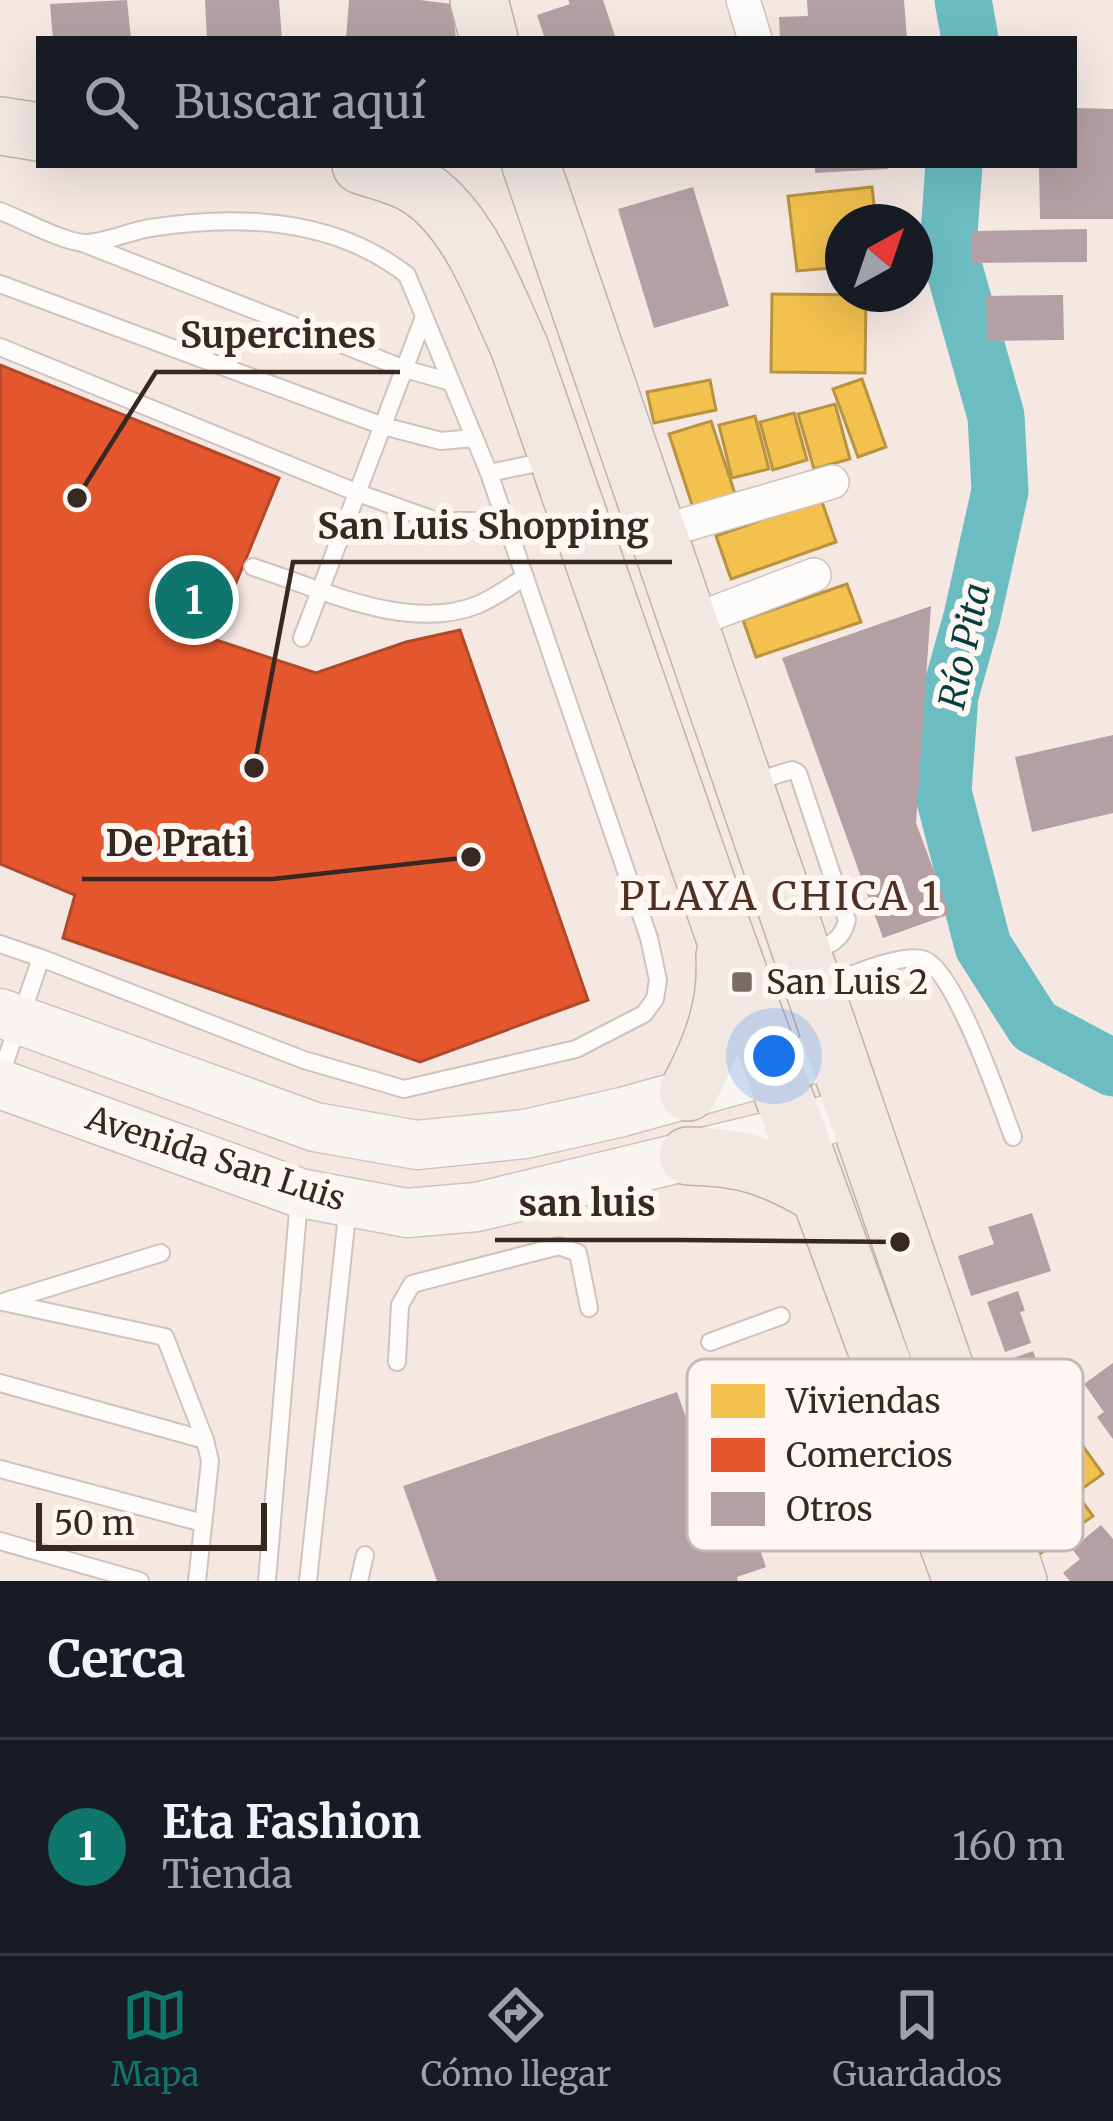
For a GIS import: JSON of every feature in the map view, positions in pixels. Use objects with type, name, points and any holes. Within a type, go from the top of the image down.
[{"type":"highway","points":[[479,0],[488,36]]},
{"type":"highway","points":[[368,168],[425,191],[466,240],[519,346],[724,934],[879,1359]]},
{"type":"highway","points":[[532,168],[941,1359]]},
{"type":"highway","points":[[688,1092],[708,1056],[721,1016],[724,934]]},
{"type":"highway","points":[[688,1156],[734,1157],[756,1163],[818,1194]]},
{"type":"highway","points":[[951,1551],[962,1581]]},
{"type":"highway","points":[[1008,1551],[1018,1581]]},
{"type":"main road","name":"Avenida San Luis","points":[[10,1017],[315,1127],[417,1145],[525,1134],[834,1053]]},
{"type":"main road","name":"Avenida San Luis","points":[[0,1080],[300,1192],[407,1213],[478,1207],[795,1130],[855,1111]]},
{"type":"main road","points":[[300,1192],[315,1127]]},
{"type":"street","points":[[743,0],[754,36]]},
{"type":"street","points":[[657,532],[832,482]]},
{"type":"street","points":[[688,623],[814,575]]},
{"type":"lane","points":[[0,212],[405,369],[451,382]]},
{"type":"lane","points":[[0,944],[304,1060],[404,1089],[576,1049],[644,1013],[655,999],[658,980],[649,938],[489,473],[407,275],[382,256],[296,226],[226,219],[147,228],[84,244]]},
{"type":"lane","points":[[0,284],[383,426],[441,441],[474,438]]},
{"type":"lane","points":[[302,638],[424,317]]},
{"type":"lane","points":[[0,346],[358,494],[437,521],[506,521]]},
{"type":"lane","points":[[489,473],[559,459]]},
{"type":"lane","points":[[253,567],[352,604],[391,611],[476,606],[525,577]]},
{"type":"lane","points":[[0,1080],[10,1017],[41,958]]},
{"type":"lane","points":[[807,972],[925,959],[940,972],[976,1039],[1012,1137]]},
{"type":"lane","points":[[267,1581],[300,1192]]},
{"type":"lane","points":[[308,1581],[348,1203]]},
{"type":"lane","points":[[397,1361],[400,1305],[412,1284],[559,1246],[571,1247],[578,1253],[589,1308]]},
{"type":"lane","points":[[2,1307],[160,1253]]},
{"type":"lane","points":[[2,1307],[165,1337],[210,1461],[197,1581]]},
{"type":"lane","points":[[710,1342],[781,1316]]},
{"type":"lane","points":[[0,1382],[205,1440]]},
{"type":"lane","points":[[0,1469],[203,1523]]},
{"type":"lane","points":[[0,1541],[140,1581]]},
{"type":"lane","points":[[359,1581],[365,1555]]},
{"type":"building: Viviendas","points":[[872,187],[874,204],[825,204],[825,269],[797,271],[788,196]]},
{"type":"building: Viviendas","points":[[772,294],[825,295],[825,312],[866,312],[865,373],[771,372]]},
{"type":"building: Viviendas","points":[[862,379],[886,447],[858,457],[833,389]]},
{"type":"building: Viviendas","points":[[710,380],[716,410],[654,423],[647,392]]},
{"type":"building: Viviendas","points":[[835,404],[850,459],[814,469],[798,414]]},
{"type":"building: Viviendas","points":[[794,413],[807,460],[773,470],[760,422]]},
{"type":"building: Viviendas","points":[[755,416],[769,469],[732,478],[719,425]]},
{"type":"building: Viviendas","points":[[711,421],[739,506],[697,520],[669,434]]},
{"type":"building: Viviendas","points":[[821,499],[836,542],[731,579],[716,536]]},
{"type":"building: Viviendas","points":[[847,584],[861,622],[756,657],[743,620]]},
{"type":"building: Viviendas","points":[[1083,1446],[1103,1474],[1083,1488]]},
{"type":"building: Viviendas","points":[[1083,1502],[1093,1516],[1083,1523]]},
{"type":"building: Comercios","points":[[0,365],[279,478],[213,639],[316,673],[406,642],[460,630],[588,1000],[420,1062],[63,938],[75,895],[0,864]]},
{"type":"building: Otros","points":[[127,0],[131,36],[53,36],[50,4]]},
{"type":"building: Otros","points":[[205,0],[279,0],[282,36],[207,36]]},
{"type":"building: Otros","points":[[349,0],[452,4],[456,36],[346,36]]},
{"type":"building: Otros","points":[[568,0],[603,0],[615,36],[544,36],[537,15],[570,4]]},
{"type":"building: Otros","points":[[807,0],[904,0],[907,36],[780,36],[779,17],[808,16]]},
{"type":"building: Otros","points":[[1077,108],[1113,109],[1113,219],[1040,219],[1039,168],[1077,168]]},
{"type":"building: Otros","points":[[815,168],[888,168],[888,169],[815,173]]},
{"type":"building: Otros","points":[[693,187],[729,306],[654,328],[618,209]]},
{"type":"building: Otros","points":[[1087,229],[1087,262],[972,263],[971,231]]},
{"type":"building: Otros","points":[[1063,295],[1064,340],[987,341],[986,296]]},
{"type":"building: Otros","points":[[931,606],[916,823],[950,914],[883,938],[782,658]]},
{"type":"building: Otros","points":[[1113,735],[1113,813],[1032,832],[1015,757]]},
{"type":"building: Otros","points":[[1032,1213],[1051,1271],[971,1296],[958,1256],[994,1244],[988,1227]]},
{"type":"building: Otros","points":[[1018,1291],[1031,1343],[1005,1352],[987,1302]]},
{"type":"building: Otros","points":[[1033,1351],[1036,1359],[1011,1359]]},
{"type":"building: Otros","points":[[1113,1363],[1113,1439],[1097,1417],[1104,1412],[1084,1384]]},
{"type":"building: Otros","points":[[677,1392],[687,1420],[687,1551],[761,1551],[766,1567],[737,1577],[738,1581],[437,1581],[403,1486]]},
{"type":"building: Otros","points":[[1101,1525],[1113,1539],[1113,1581],[1070,1581],[1063,1573],[1080,1559],[1074,1551],[1083,1551],[1083,1540]]},
{"type":"waterway","name":"Río Pita","points":[[963,0],[969,36]]},
{"type":"waterway","name":"Río Pita","points":[[954,168],[948,247],[996,416],[1000,491],[950,695],[943,792],[983,946],[1034,1026],[1113,1068]]},
{"type":"place","name":"Supercines","points":[[77,498]]},
{"type":"place","name":"Eta Fashion","points":[[194,600]]},
{"type":"place","name":"San Luis Shopping","points":[[254,768]]},
{"type":"place","name":"De Prati","points":[[471,857]]},
{"type":"place","name":"San Luis 2","points":[[742,982]]},
{"type":"place","name":"san luis","points":[[900,1242]]},
{"type":"district","name":"PLAYA CHICA 1","points":[[781,896]]}]
